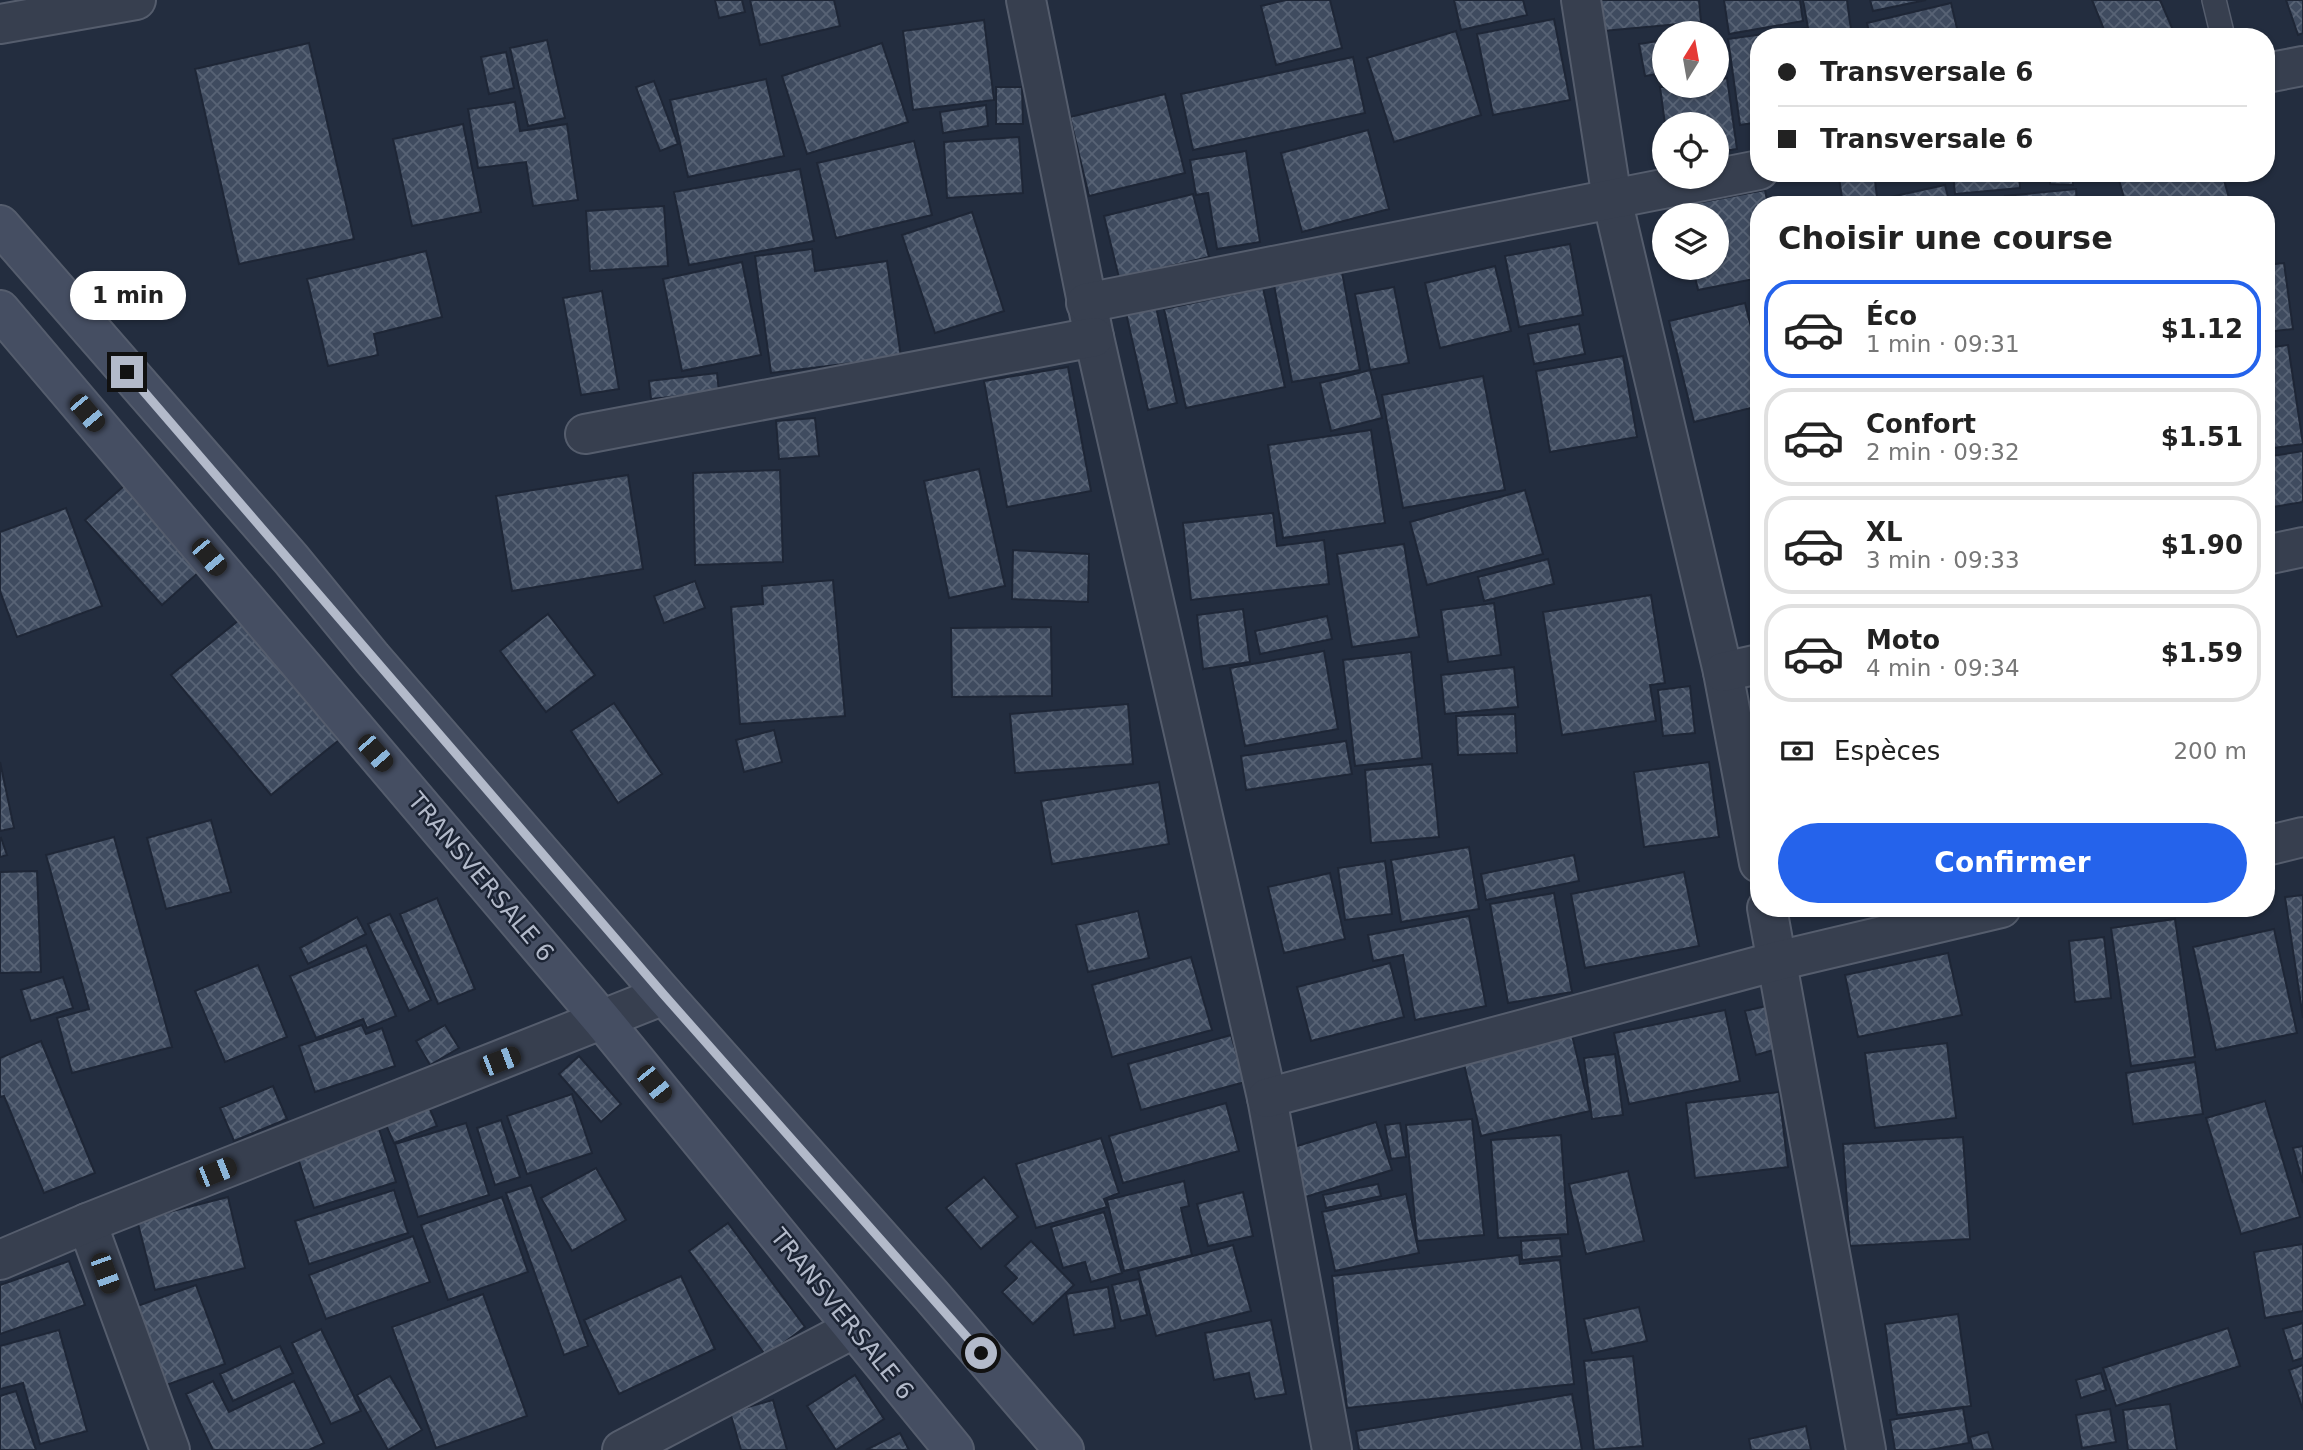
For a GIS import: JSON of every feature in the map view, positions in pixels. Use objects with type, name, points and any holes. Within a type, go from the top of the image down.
[{"type":"main road","points":[[0,225],[291,559],[372,658],[664,995],[1064,1450]]},
{"type":"main road","name":"TRANSVERSALE 6","points":[[0,310],[603,1021],[954,1450]]},
{"type":"street","points":[[0,24],[136,0]]},
{"type":"street","points":[[1026,0],[1090,320],[1267,1098],[1332,1450]]},
{"type":"street","points":[[1581,0],[1612,199],[1741,668],[1750,766]]},
{"type":"street","points":[[2275,71],[2303,66]]},
{"type":"street","points":[[584,434],[1612,199],[1750,172]]},
{"type":"street","points":[[2275,553],[2303,547]]},
{"type":"street","points":[[2275,844],[2303,837]]},
{"type":"street","points":[[1770,917],[1866,1450]]},
{"type":"street","points":[[1267,1098],[1777,961],[1963,917]]},
{"type":"street","points":[[0,1261],[87,1223],[664,995]]},
{"type":"street","points":[[87,1223],[170,1450]]},
{"type":"street","points":[[622,1450],[853,1329]]},
{"type":"lane","points":[[2214,0],[2221,28]]},
{"type":"building","points":[[715,0],[742,0],[745,12],[719,18]]},
{"type":"building","points":[[750,0],[834,0],[840,26],[760,45]]},
{"type":"building","points":[[1286,0],[1330,0],[1342,48],[1276,65],[1261,6]]},
{"type":"building","points":[[1454,0],[1523,0],[1527,15],[1461,30]]},
{"type":"building","points":[[1600,0],[1699,0],[1701,21],[1652,21],[1652,26],[1603,31]]},
{"type":"building","points":[[1724,0],[1800,0],[1803,21],[1750,28],[1750,30],[1729,34]]},
{"type":"building","points":[[1803,0],[1847,0],[1851,28],[1808,28]]},
{"type":"building","points":[[1870,0],[1926,0],[1873,11]]},
{"type":"building","points":[[2092,0],[2160,0],[2172,28],[2103,28]]},
{"type":"building","points":[[2286,0],[2303,0],[2303,33],[2298,35]]},
{"type":"building","points":[[1951,3],[1957,28],[1868,28],[1867,23]]},
{"type":"building","points":[[1554,19],[1570,100],[1493,115],[1477,34]]},
{"type":"building","points":[[984,20],[994,100],[913,110],[903,31]]},
{"type":"building","points":[[1456,31],[1481,115],[1394,142],[1367,58]]},
{"type":"building","points":[[1750,36],[1750,123],[1740,125],[1729,39]]},
{"type":"building","points":[[547,40],[565,118],[528,126],[510,48]]},
{"type":"building","points":[[1652,42],[1652,75],[1645,76],[1639,44]]},
{"type":"building","points":[[309,43],[354,239],[239,264],[195,69]]},
{"type":"building","points":[[882,43],[908,122],[807,154],[782,76]]},
{"type":"building","points":[[506,52],[514,88],[489,94],[481,57]]},
{"type":"building","points":[[1353,57],[1365,113],[1193,150],[1181,94]]},
{"type":"building","points":[[766,79],[784,156],[688,177],[670,100]]},
{"type":"building","points":[[654,81],[678,144],[660,151],[636,87]]},
{"type":"building","points":[[996,87],[1022,87],[1023,124],[996,124]]},
{"type":"building","points":[[1729,92],[1737,149],[1729,150],[1729,112],[1663,112],[1661,98],[1729,98]]},
{"type":"building","points":[[1165,94],[1185,173],[1089,196],[1070,117]]},
{"type":"building","points":[[515,102],[520,131],[567,124],[578,200],[533,206],[526,162],[478,168],[468,109]]},
{"type":"building","points":[[986,105],[988,126],[943,133],[940,112]]},
{"type":"building","points":[[463,124],[481,212],[412,226],[393,139]]},
{"type":"building","points":[[1368,130],[1389,209],[1302,232],[1281,153]]},
{"type":"building","points":[[1019,137],[1023,193],[947,198],[944,142]]},
{"type":"building","points":[[914,141],[932,215],[836,238],[817,163]]},
{"type":"building","points":[[1246,151],[1260,242],[1217,249],[1208,193],[1196,195],[1190,160]]},
{"type":"building","points":[[800,169],[814,241],[689,265],[674,192]]},
{"type":"building","points":[[1840,182],[1875,182],[1877,196],[1842,196]]},
{"type":"building","points":[[1954,182],[2020,182],[2020,188],[1955,194]]},
{"type":"building","points":[[2050,182],[2073,182],[2073,185]]},
{"type":"building","points":[[2120,182],[2225,182],[2228,196],[2123,196]]},
{"type":"building","points":[[1945,185],[1948,196],[1895,196]]},
{"type":"building","points":[[2076,189],[2076,196],[2005,196]]},
{"type":"building","points":[[1765,190],[1766,196],[1750,196],[1750,280],[1698,290],[1696,280],[1729,280],[1729,203],[1697,203]]},
{"type":"building","points":[[1193,194],[1209,257],[1119,278],[1104,216]]},
{"type":"building","points":[[664,206],[668,266],[590,271],[586,211]]},
{"type":"building","points":[[972,212],[1004,311],[935,333],[902,235]]},
{"type":"building","points":[[1570,244],[1583,315],[1519,327],[1505,256]]},
{"type":"building","points":[[812,249],[815,271],[887,261],[901,357],[771,373],[755,256]]},
{"type":"building","points":[[426,251],[442,317],[374,334],[378,355],[328,366],[307,279]]},
{"type":"building","points":[[742,262],[761,355],[682,371],[663,279]]},
{"type":"building","points":[[2284,263],[2293,329],[2275,331],[2275,264]]},
{"type":"building","points":[[1495,266],[1511,331],[1440,348],[1425,283]]},
{"type":"building","points":[[1342,272],[1360,370],[1292,382],[1274,285]]},
{"type":"building","points":[[1394,287],[1409,363],[1370,370],[1355,294]]},
{"type":"building","points":[[1263,288],[1285,387],[1186,408],[1164,309]]},
{"type":"building","points":[[602,291],[619,389],[581,395],[563,298]]},
{"type":"building","points":[[1745,303],[1750,323],[1750,408],[1694,422],[1669,321]]},
{"type":"building","points":[[1156,307],[1177,403],[1148,410],[1126,313]]},
{"type":"building","points":[[1579,324],[1585,354],[1534,364],[1528,334]]},
{"type":"building","points":[[2288,345],[2303,444],[2275,448],[2275,347]]},
{"type":"building","points":[[1623,356],[1637,437],[1550,452],[1536,371]]},
{"type":"building","points":[[1068,367],[1091,491],[1007,507],[984,381]]},
{"type":"building","points":[[1370,370],[1382,418],[1331,431],[1320,383]]},
{"type":"building","points":[[717,373],[719,392],[651,399],[649,381]]},
{"type":"building","points":[[1483,376],[1505,490],[1403,508],[1382,395]]},
{"type":"building","points":[[815,418],[819,456],[779,459],[776,421]]},
{"type":"building","points":[[1371,430],[1385,523],[1283,538],[1268,445]]},
{"type":"building","points":[[2303,451],[2303,502],[2275,507],[2275,456]]},
{"type":"building","points":[[979,469],[1005,586],[949,598],[924,481]]},
{"type":"building","points":[[780,470],[783,562],[695,565],[693,473]]},
{"type":"building","points":[[628,475],[643,569],[512,591],[496,496]]},
{"type":"building","points":[[124,486],[200,571],[162,605],[85,520]]},
{"type":"building","points":[[1525,490],[1543,554],[1427,585],[1410,522]]},
{"type":"building","points":[[66,508],[102,606],[17,637],[0,591],[0,532]]},
{"type":"building","points":[[1273,513],[1277,546],[1324,540],[1329,584],[1191,600],[1183,523]]},
{"type":"building","points":[[1404,544],[1419,637],[1352,647],[1337,554]]},
{"type":"building","points":[[1013,550],[1089,554],[1088,602],[1012,599]]},
{"type":"building","points":[[1548,559],[1554,584],[1484,601],[1478,577]]},
{"type":"building","points":[[833,580],[845,716],[740,724],[731,607],[763,604],[762,586]]},
{"type":"building","points":[[695,581],[705,608],[664,623],[654,596]]},
{"type":"building","points":[[1651,595],[1665,683],[1650,685],[1656,721],[1562,735],[1543,612]]},
{"type":"building","points":[[1494,603],[1501,655],[1448,662],[1441,610]]},
{"type":"building","points":[[1243,609],[1250,662],[1203,669],[1197,615]]},
{"type":"building","points":[[548,614],[595,675],[546,712],[500,651]]},
{"type":"building","points":[[1327,616],[1332,639],[1260,654],[1255,631]]},
{"type":"building","points":[[239,620],[339,740],[271,795],[171,675]]},
{"type":"building","points":[[1051,627],[1052,696],[952,697],[951,628]]},
{"type":"building","points":[[1324,651],[1338,729],[1245,746],[1230,668]]},
{"type":"building","points":[[1411,652],[1422,758],[1355,766],[1343,660]]},
{"type":"building","points":[[1514,667],[1518,707],[1445,714],[1441,675]]},
{"type":"building","points":[[1690,686],[1695,733],[1663,736],[1658,690]]},
{"type":"building","points":[[614,703],[662,774],[618,803],[571,731]]},
{"type":"building","points":[[1128,704],[1133,764],[1015,773],[1010,714]]},
{"type":"building","points":[[1515,714],[1517,753],[1458,755],[1456,716]]},
{"type":"building","points":[[774,730],[782,762],[744,772],[736,740]]},
{"type":"building","points":[[1346,741],[1352,774],[1246,790],[1241,756]]},
{"type":"building","points":[[0,762],[14,828],[0,831]]},
{"type":"building","points":[[1709,762],[1719,837],[1644,847],[1634,772]]},
{"type":"building","points":[[1432,764],[1439,837],[1371,843],[1365,770]]},
{"type":"building","points":[[1159,782],[1169,844],[1052,864],[1041,801]]},
{"type":"building","points":[[211,820],[231,892],[166,909],[147,838]]},
{"type":"building","points":[[114,837],[172,1047],[72,1073],[57,1018],[89,1009],[46,855]]},
{"type":"building","points":[[0,839],[7,855],[0,857]]},
{"type":"building","points":[[1469,847],[1479,909],[1401,922],[1391,860]]},
{"type":"building","points":[[1574,855],[1579,881],[1486,900],[1481,874]]},
{"type":"building","points":[[1385,861],[1392,914],[1345,920],[1338,868]]},
{"type":"building","points":[[37,871],[41,972],[0,973],[0,872]]},
{"type":"building","points":[[1684,872],[1699,946],[1585,968],[1571,894]]},
{"type":"building","points":[[1330,873],[1345,939],[1284,953],[1268,887]]},
{"type":"building","points":[[1554,893],[1572,992],[1508,1003],[1490,904]]},
{"type":"building","points":[[2303,895],[2303,1018],[2285,897]]},
{"type":"building","points":[[437,898],[475,989],[438,1004],[400,914]]},
{"type":"building","points":[[1138,911],[1149,958],[1088,972],[1076,925]]},
{"type":"building","points":[[390,914],[431,1000],[409,1011],[368,924]]},
{"type":"building","points":[[1469,916],[1486,1006],[1415,1020],[1403,955],[1373,961],[1368,935]]},
{"type":"building","points":[[357,917],[366,934],[308,964],[300,948]]},
{"type":"building","points":[[2175,919],[2195,1057],[2131,1066],[2111,928]]},
{"type":"building","points":[[2274,929],[2297,1033],[2216,1050],[2193,947]]},
{"type":"building","points":[[2104,937],[2111,998],[2075,1002],[2069,941]]},
{"type":"building","points":[[366,945],[396,1016],[367,1028],[363,1019],[316,1038],[290,976]]},
{"type":"building","points":[[1948,953],[1962,1015],[1858,1037],[1845,975]]},
{"type":"building","points":[[1191,957],[1212,1030],[1112,1057],[1092,985]]},
{"type":"building","points":[[1390,963],[1404,1017],[1311,1041],[1297,987]]},
{"type":"building","points":[[258,965],[287,1037],[225,1062],[195,991]]},
{"type":"building","points":[[63,977],[73,1008],[31,1021],[21,990]]},
{"type":"building","points":[[1766,1006],[1777,1049],[1756,1055],[1745,1011]]},
{"type":"building","points":[[1725,1010],[1740,1081],[1629,1104],[1614,1033]]},
{"type":"building","points":[[1568,1018],[1590,1111],[1481,1136],[1459,1043]]},
{"type":"building","points":[[362,1025],[366,1034],[382,1028],[395,1066],[315,1092],[299,1046]]},
{"type":"building","points":[[445,1025],[459,1048],[430,1065],[416,1041]]},
{"type":"building","points":[[1231,1035],[1245,1082],[1141,1110],[1128,1064]]},
{"type":"building","points":[[41,1041],[95,1173],[44,1193],[4,1096],[0,1097],[0,1058]]},
{"type":"building","points":[[1947,1043],[1956,1118],[1875,1128],[1865,1053]]},
{"type":"building","points":[[1615,1054],[1623,1115],[1592,1119],[1584,1058]]},
{"type":"building","points":[[579,1056],[621,1104],[601,1122],[559,1074]]},
{"type":"building","points":[[2195,1062],[2203,1114],[2133,1124],[2126,1073]]},
{"type":"building","points":[[273,1086],[287,1119],[234,1141],[220,1108]]},
{"type":"building","points":[[1779,1092],[1788,1167],[1695,1178],[1686,1103]]},
{"type":"building","points":[[572,1094],[592,1153],[527,1174],[507,1116]]},
{"type":"building","points":[[2265,1101],[2300,1217],[2241,1234],[2206,1118]]},
{"type":"building","points":[[1226,1103],[1239,1151],[1123,1183],[1109,1136]]},
{"type":"building","points":[[429,1107],[437,1126],[394,1143],[386,1125]]},
{"type":"building","points":[[1472,1119],[1484,1235],[1417,1241],[1406,1125]]},
{"type":"building","points":[[501,1120],[520,1177],[495,1185],[477,1128]]},
{"type":"building","points":[[1376,1122],[1392,1170],[1299,1199],[1284,1150]]},
{"type":"building","points":[[466,1123],[489,1195],[418,1217],[395,1144]]},
{"type":"building","points":[[1400,1123],[1406,1157],[1391,1159],[1385,1125]]},
{"type":"building","points":[[379,1129],[396,1182],[314,1208],[297,1155]]},
{"type":"building","points":[[1561,1135],[1568,1234],[1498,1238],[1491,1140]]},
{"type":"building","points":[[1963,1137],[1970,1239],[1850,1246],[1843,1144]]},
{"type":"building","points":[[1101,1138],[1119,1193],[1104,1199],[1107,1207],[1036,1228],[1016,1164]]},
{"type":"building","points":[[2303,1146],[2303,1183],[2293,1148]]},
{"type":"building","points":[[596,1168],[626,1220],[572,1251],[541,1198]]},
{"type":"building","points":[[1628,1171],[1644,1241],[1586,1254],[1569,1184]]},
{"type":"building","points":[[984,1177],[1018,1217],[981,1249],[946,1208]]},
{"type":"building","points":[[1184,1181],[1189,1206],[1181,1208],[1192,1255],[1124,1271],[1107,1200]]},
{"type":"building","points":[[1378,1184],[1381,1196],[1326,1208],[1323,1195]]},
{"type":"building","points":[[531,1185],[588,1346],[564,1355],[506,1193]]},
{"type":"building","points":[[394,1190],[408,1233],[309,1264],[295,1221]]},
{"type":"building","points":[[1243,1192],[1253,1236],[1208,1246],[1197,1204]]},
{"type":"building","points":[[1406,1194],[1419,1253],[1335,1271],[1322,1212]]},
{"type":"building","points":[[228,1197],[245,1268],[155,1290],[137,1220]]},
{"type":"building","points":[[502,1197],[528,1272],[448,1300],[421,1225]]},
{"type":"building","points":[[1104,1212],[1122,1273],[1091,1282],[1085,1262],[1063,1268],[1051,1227]]},
{"type":"building","points":[[728,1223],[805,1327],[766,1356],[689,1251]]},
{"type":"building","points":[[413,1236],[430,1282],[326,1319],[309,1275]]},
{"type":"building","points":[[1560,1238],[1562,1256],[1522,1260],[1521,1241]]},
{"type":"building","points":[[1031,1241],[1074,1285],[1033,1324],[1002,1292],[1017,1278],[1005,1266]]},
{"type":"building","points":[[2303,1244],[2303,1311],[2265,1318],[2254,1252]]},
{"type":"building","points":[[1233,1245],[1251,1311],[1156,1336],[1138,1271]]},
{"type":"building","points":[[1519,1255],[1520,1264],[1560,1260],[1574,1384],[1347,1408],[1332,1276]]},
{"type":"building","points":[[69,1261],[85,1305],[0,1334],[0,1285]]},
{"type":"building","points":[[681,1276],[715,1349],[619,1394],[584,1320]]},
{"type":"building","points":[[1139,1279],[1147,1315],[1121,1321],[1112,1285]]},
{"type":"building","points":[[196,1285],[225,1364],[158,1388],[129,1309]]},
{"type":"building","points":[[1108,1287],[1115,1328],[1074,1335],[1066,1294]]},
{"type":"building","points":[[483,1294],[527,1416],[436,1448],[392,1327]]},
{"type":"building","points":[[1639,1307],[1647,1341],[1592,1353],[1584,1319]]},
{"type":"building","points":[[1958,1314],[1971,1406],[1897,1415],[1885,1324]]},
{"type":"building","points":[[1271,1320],[1286,1394],[1255,1399],[1249,1373],[1214,1380],[1205,1333]]},
{"type":"building","points":[[2303,1323],[2303,1358],[2293,1361],[2283,1329]]},
{"type":"building","points":[[2228,1328],[2240,1366],[2116,1406],[2103,1368]]},
{"type":"building","points":[[321,1329],[361,1411],[331,1424],[292,1343]]},
{"type":"building","points":[[59,1330],[87,1431],[40,1444],[23,1383],[0,1389],[0,1346]]},
{"type":"building","points":[[280,1346],[293,1373],[233,1401],[220,1374]]},
{"type":"building","points":[[1633,1356],[1643,1446],[1594,1450],[1584,1361]]},
{"type":"building","points":[[2303,1365],[2303,1410],[2289,1370]]},
{"type":"building","points":[[2101,1373],[2106,1390],[2081,1398],[2076,1380]]},
{"type":"building","points":[[855,1375],[884,1419],[836,1450],[807,1406]]},
{"type":"building","points":[[390,1376],[422,1430],[388,1450],[357,1395]]},
{"type":"building","points":[[213,1381],[229,1412],[294,1381],[324,1443],[309,1450],[213,1450],[186,1394]]},
{"type":"building","points":[[16,1391],[36,1450],[0,1450],[0,1396]]},
{"type":"building","points":[[1572,1394],[1582,1450],[1359,1450],[1356,1431]]},
{"type":"building","points":[[773,1400],[787,1450],[741,1450],[730,1412]]},
{"type":"building","points":[[2170,1404],[2177,1450],[2128,1450],[2123,1410]]},
{"type":"building","points":[[1963,1408],[1969,1443],[1929,1450],[1895,1450],[1890,1420]]},
{"type":"building","points":[[2110,1409],[2116,1442],[2082,1448],[2076,1415]]},
{"type":"building","points":[[1806,1426],[1811,1450],[1751,1450],[1749,1439]]},
{"type":"building","points":[[1988,1432],[1993,1449],[1973,1450],[1970,1437]]},
{"type":"building","points":[[900,1433],[909,1450],[866,1450]]},
{"type":"route","points":[[127,372],[291,559],[372,658],[664,995],[981,1353]]}]
